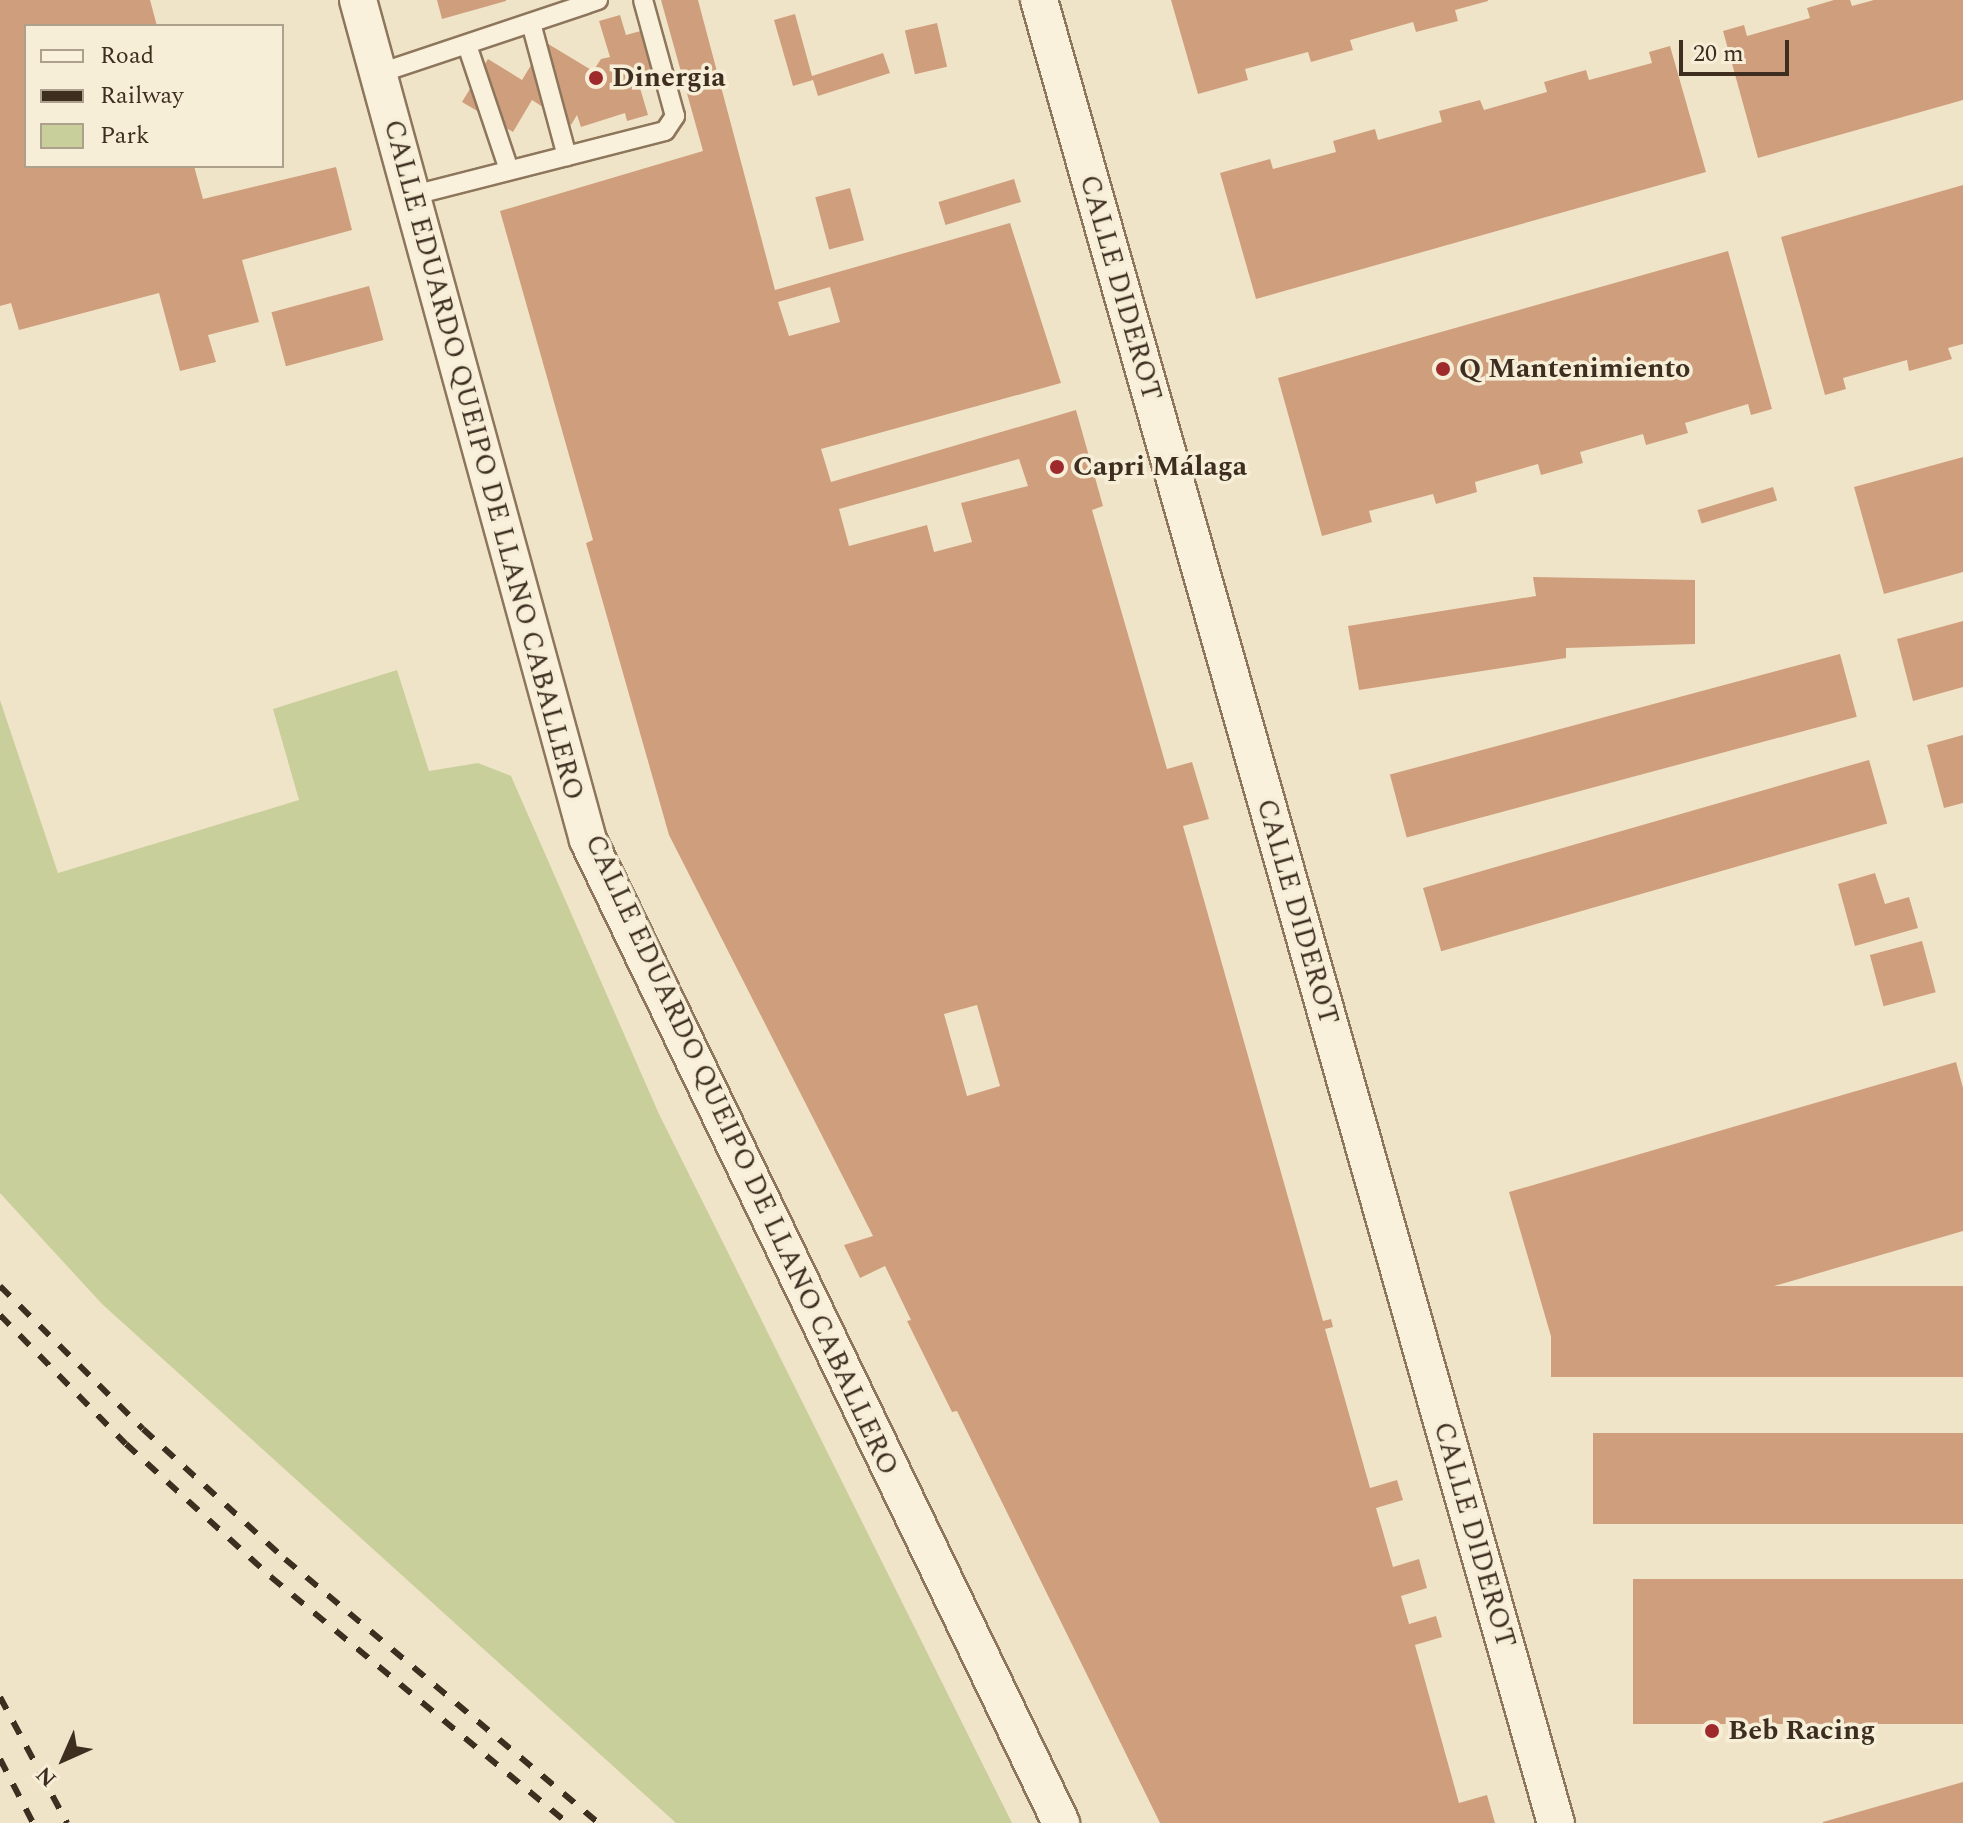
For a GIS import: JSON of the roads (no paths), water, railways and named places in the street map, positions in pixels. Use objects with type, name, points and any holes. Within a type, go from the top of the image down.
[{"type":"street","name":"CALLE EDUARDO QUEIPO DE LLANO CABALLERO","points":[[358,0],[588,840],[1061,1823]]},
{"type":"street","name":"CALLE DIDEROT","points":[[1039,0],[1556,1823]]},
{"type":"lane","points":[[377,74],[598,0]]},
{"type":"lane","points":[[410,196],[665,131],[675,116],[643,0]]},
{"type":"lane","points":[[531,23],[567,156]]},
{"type":"lane","points":[[467,45],[509,170]]},
{"type":"railway","points":[[0,1286],[143,1429],[285,1559],[599,1823]]},
{"type":"railway","points":[[0,1315],[126,1444],[271,1577],[567,1823]]},
{"type":"railway","points":[[0,1697],[67,1823]]},
{"type":"railway","points":[[0,1759],[33,1823]]},
{"type":"place","name":"Dinergia","points":[[596,78]]},
{"type":"place","name":"Q Mantenimiento","points":[[1443,369]]},
{"type":"place","name":"Capri Málaga","points":[[1057,467]]},
{"type":"place","name":"Beb Racing","points":[[1712,1731]]}]
